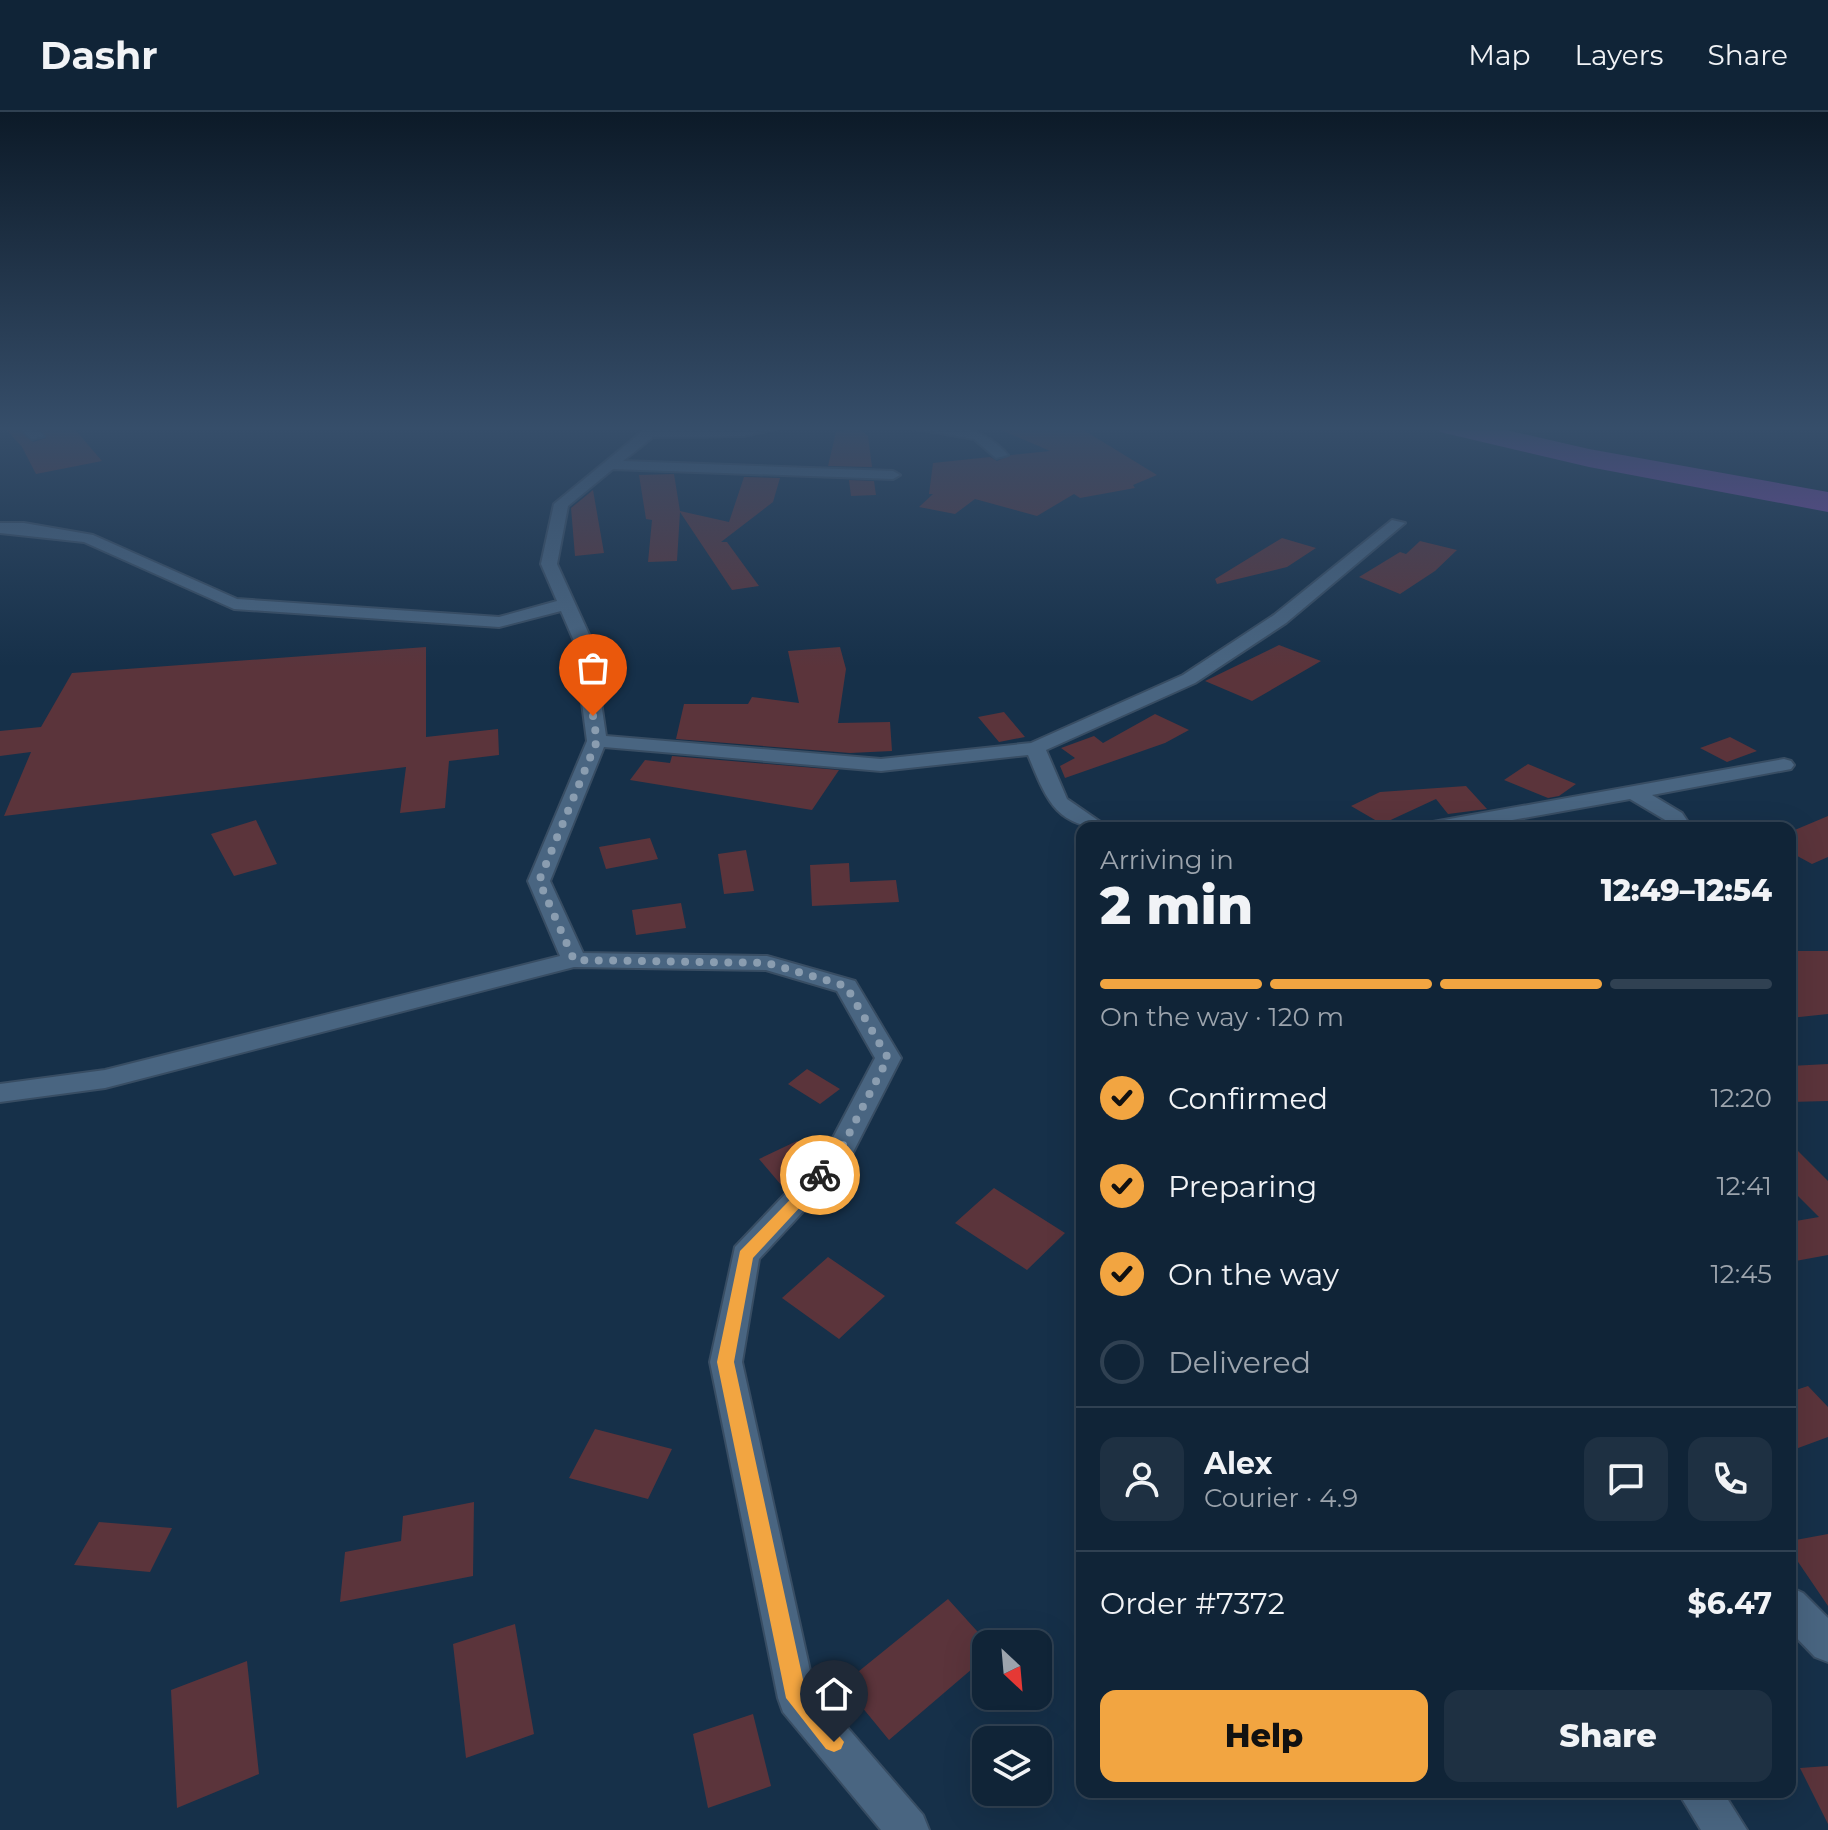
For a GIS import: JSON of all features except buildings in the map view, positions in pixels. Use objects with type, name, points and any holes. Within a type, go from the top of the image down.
[{"type":"street","points":[[561,506],[549,564],[583,641],[597,741],[539,881],[574,960]]},
{"type":"street","points":[[597,741],[881,765],[1035,748],[1189,679],[1280,619],[1397,523]]},
{"type":"street","points":[[0,528],[24,528],[88,538],[234,604],[499,622],[567,604]]},
{"type":"street","points":[[1035,748],[1058,802],[1089,822]]},
{"type":"street","points":[[1466,822],[1784,765]]},
{"type":"street","points":[[1633,792],[1675,817],[1678,822]]},
{"type":"street","points":[[0,1093],[105,1079],[574,960],[767,963],[846,986],[888,1058],[837,1157],[745,1255],[726,1362],[797,1698],[908,1830]]},
{"type":"street","points":[[1796,1611],[1828,1644]]},
{"type":"street","points":[[1702,1798],[1726,1830]]},
{"type":"way so far","points":[[593,716],[597,741],[539,881],[574,960],[767,963],[846,986],[888,1058],[837,1157],[820,1175]]},
{"type":"route","points":[[820,1175],[745,1255],[726,1362],[797,1698],[834,1742]]}]
